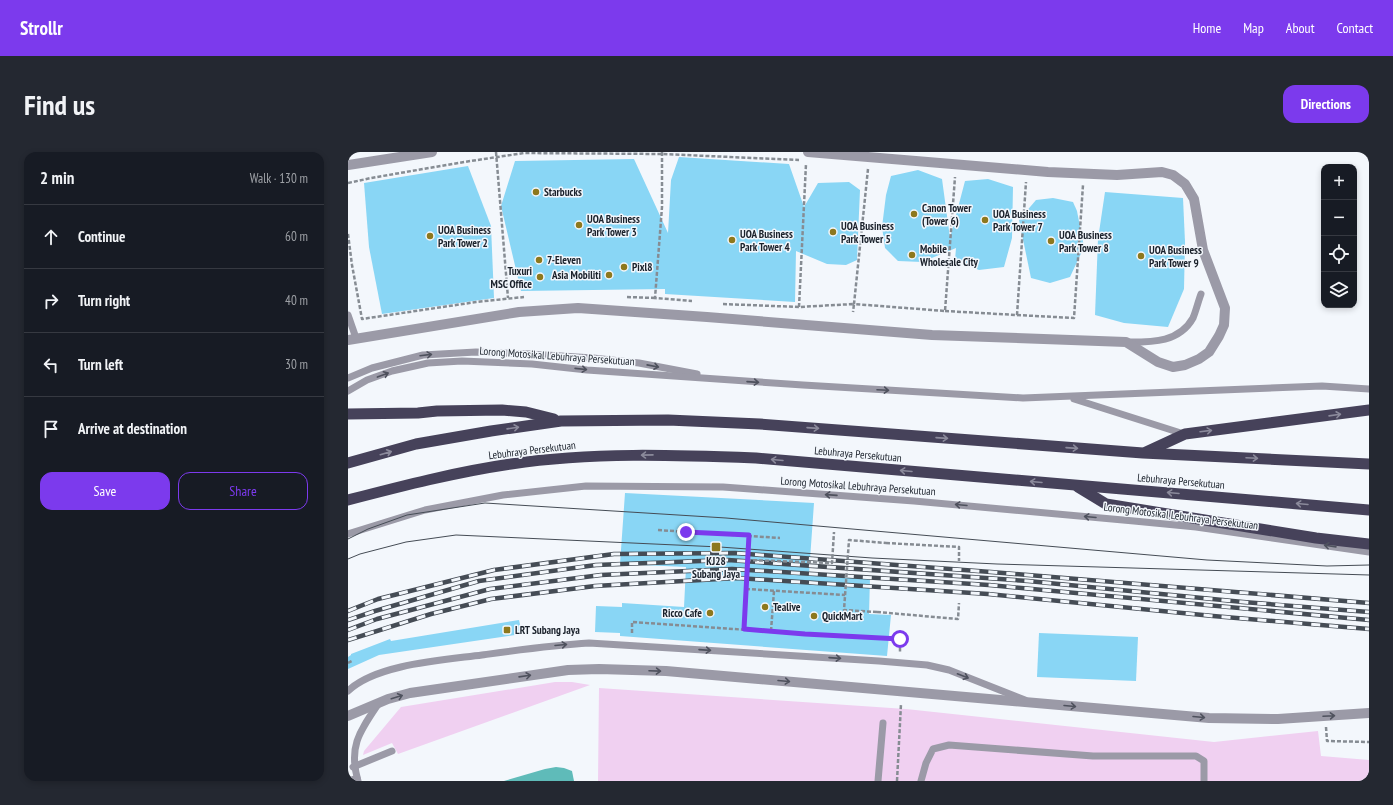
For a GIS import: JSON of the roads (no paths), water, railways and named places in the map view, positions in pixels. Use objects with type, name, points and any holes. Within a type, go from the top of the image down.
[{"type":"highway","points":[[348,414],[502,410],[526,412],[561,421]]},
{"type":"highway","points":[[1143,453],[1185,434],[1369,410]]},
{"type":"highway","name":"Lebuhraya Persekutuan","points":[[348,463],[416,444],[561,421],[668,420],[760,424],[1143,453],[1369,464]]},
{"type":"highway","name":"Lebuhraya Persekutuan","points":[[348,500],[428,479],[510,464],[573,457],[664,455],[756,458],[1369,510]]},
{"type":"highway","points":[[1075,485],[1106,504],[1316,538],[1369,544]]},
{"type":"street","points":[[348,165],[432,152]]},
{"type":"street","points":[[352,339],[519,312],[578,308],[707,316],[932,335],[1126,342],[1158,362],[1173,367],[1184,365],[1199,359],[1209,352],[1224,325],[1225,308],[1203,250],[1194,199],[1185,184],[1173,175],[1162,172],[1117,175],[1084,174],[869,156],[807,156]]},
{"type":"street","points":[[348,716],[379,703],[410,693],[568,670],[599,669],[666,671],[1209,718],[1278,719],[1369,713]]},
{"type":"lane","points":[[1126,342],[1157,342],[1170,338],[1184,329],[1193,318],[1201,294]]},
{"type":"lane","points":[[348,315],[352,339]]},
{"type":"lane","points":[[348,378],[372,368],[423,355],[476,352],[538,354],[639,363],[731,380]]},
{"type":"lane","name":"Lorong Motosikal Lebuhraya Persekutuan","points":[[348,391],[367,380],[392,371],[428,363],[462,361],[532,364],[587,370],[731,380],[1023,398],[1322,386],[1369,389]]},
{"type":"lane","points":[[1068,397],[1185,434]]},
{"type":"lane","name":"Lorong Motosikal Lebuhraya Persekutuan","points":[[348,534],[425,510],[503,495],[586,486],[723,487],[914,501],[1134,520],[1369,552]]},
{"type":"lane","points":[[348,691],[353,686],[376,675],[409,665],[560,644],[589,643],[927,665],[949,670],[1031,702]]},
{"type":"lane","points":[[349,781],[358,780],[352,760],[353,745],[379,703]]},
{"type":"lane","points":[[878,781],[883,723]]},
{"type":"lane","points":[[921,781],[926,763],[933,749],[949,745],[1093,756],[1196,756],[1204,761],[1204,781]]},
{"type":"lane","points":[[353,767],[392,751]]},
{"type":"water","points":[[556,767],[572,771],[574,781],[504,781],[545,769]]},
{"type":"tram line","points":[[348,539],[368,529],[407,515],[485,503],[726,518],[1207,560],[1327,566],[1369,565]]},
{"type":"tram line","points":[[348,559],[360,554],[406,542],[456,535],[720,547],[872,558],[997,564],[1369,575]]},
{"type":"railway","points":[[348,611],[378,599],[494,570],[614,554],[735,553],[1369,603]]},
{"type":"railway","points":[[348,620],[479,581],[596,565],[728,560],[1028,581],[1243,602],[1369,612]]},
{"type":"railway","points":[[348,630],[377,619],[490,589],[601,575],[732,569],[989,585],[1369,620]]},
{"type":"railway","points":[[348,640],[431,614],[491,599],[595,586],[737,578],[988,594],[1213,616],[1369,629]]},
{"type":"place","name":"Starbucks","points":[[536,192]]},
{"type":"place","name":"Canon Tower (Tower 6)","points":[[914,214]]},
{"type":"place","name":"UOA Business Park Tower 7","points":[[985,220]]},
{"type":"place","name":"UOA Business Park Tower 3","points":[[579,225]]},
{"type":"place","name":"UOA Business Park Tower 5","points":[[833,232]]},
{"type":"place","name":"UOA Business Park Tower 2","points":[[430,236]]},
{"type":"place","name":"UOA Business Park Tower 4","points":[[732,240]]},
{"type":"place","name":"UOA Business Park Tower 8","points":[[1051,241]]},
{"type":"place","name":"Mobile Wholesale City","points":[[912,255]]},
{"type":"place","name":"UOA Business Park Tower 9","points":[[1141,256]]},
{"type":"place","name":"7-Eleven","points":[[539,260]]},
{"type":"place","name":"Pixl8","points":[[624,267]]},
{"type":"place","name":"Asia Mobiliti","points":[[609,275]]},
{"type":"place","name":"Tuxuri MSC Office","points":[[540,277]]},
{"type":"place","name":"KJ28 Subang Jaya","points":[[716,547]]},
{"type":"place","name":"Tealive","points":[[765,607]]},
{"type":"place","name":"Ricco Cafe","points":[[710,613]]},
{"type":"place","name":"QuickMart","points":[[814,616]]},
{"type":"place","name":"LRT Subang Jaya","points":[[507,630]]}]
